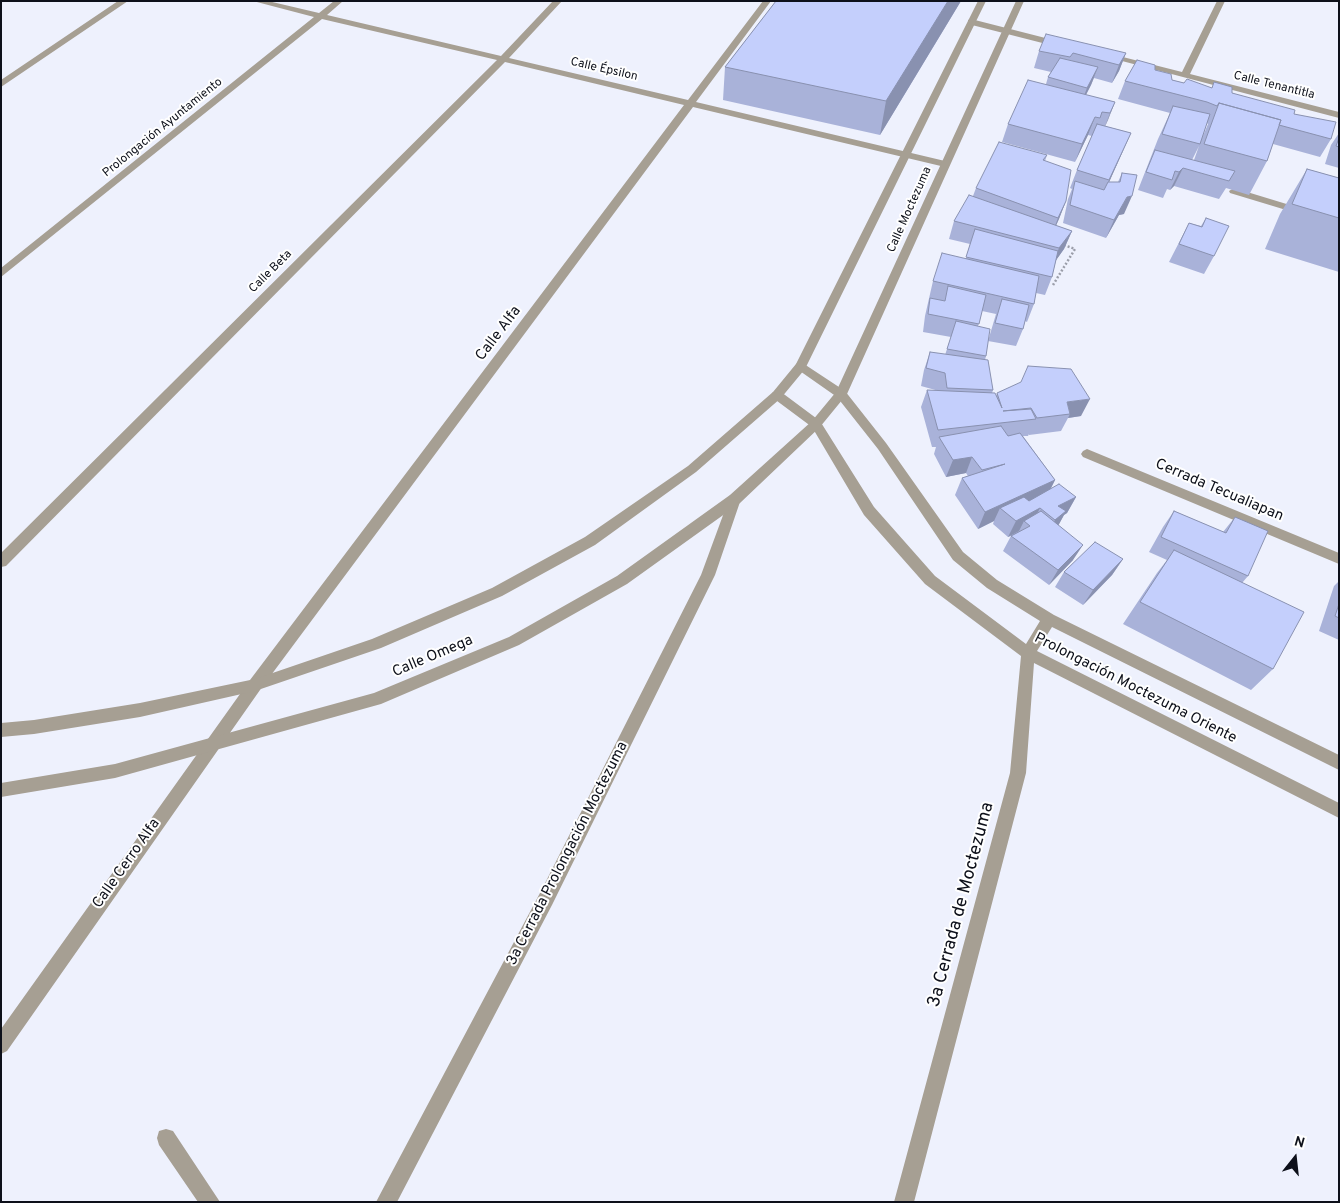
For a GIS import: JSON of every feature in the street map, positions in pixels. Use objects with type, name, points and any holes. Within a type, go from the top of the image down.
[{"type":"street","points":[[1,84],[124,1]]},
{"type":"street","name":"Calle Épsilon","points":[[257,1],[945,164]]},
{"type":"street","name":"Prolongación Ayuntamiento","points":[[1,274],[340,1]]},
{"type":"street","name":"Calle Beta","points":[[1,562],[503,59],[558,1]]},
{"type":"street","name":"Calle Alfa","points":[[255,685],[692,104],[767,1]]},
{"type":"street","name":"Calle Moctezuma","points":[[777,395],[801,366],[904,154],[982,1]]},
{"type":"street","name":"Calle Moctezuma","points":[[816,424],[841,394],[1020,1]]},
{"type":"street","points":[[1185,76],[1221,1]]},
{"type":"street","points":[[971,22],[1072,48]]},
{"type":"street","name":"Calle Tenantitla","points":[[1100,55],[1339,115]]},
{"type":"street","points":[[1234,192],[1339,223]]},
{"type":"street","name":"Prolongación Moctezuma Oriente","points":[[801,366],[841,394],[882,446],[958,556],[992,584],[1049,618],[1339,764]]},
{"type":"street","points":[[1,730],[34,727],[140,710],[255,685],[376,644],[496,592],[590,542],[692,469],[777,395]]},
{"type":"street","name":"Prolongación Moctezuma Oriente","points":[[777,395],[816,424],[869,511],[930,580],[1028,653],[1339,811]]},
{"type":"street","name":"Calle Omega","points":[[1,790],[116,771],[376,699],[514,641],[622,580],[735,499],[816,424]]},
{"type":"street","name":"Cerrada Tecualiapan","points":[[1087,454],[1339,559]]},
{"type":"street","name":"3a Cerrada Prolongación Moctezuma","points":[[386,1202],[546,899],[708,576],[735,499]]},
{"type":"street","name":"3a Cerrada de Moctezuma","points":[[904,1202],[1018,773],[1028,653],[1049,618]]},
{"type":"street","name":"Calle Cerro Alfa","points":[[1,1045],[255,685]]},
{"type":"street","points":[[166,1138],[210,1202]]},
{"type":"path","points":[[1053,285],[1075,249],[1059,243]]},
{"type":"building","points":[[776,1],[948,1],[886,101],[725,67]]},
{"type":"building","points":[[1046,34],[1126,53],[1119,65],[1073,53],[1070,57],[1039,51]]},
{"type":"building","points":[[1060,58],[1098,67],[1087,88],[1048,77]]},
{"type":"building","points":[[1137,60],[1155,65],[1155,70],[1171,74],[1172,80],[1184,83],[1187,79],[1212,88],[1214,82],[1232,87],[1232,93],[1295,110],[1294,114],[1336,122],[1331,139],[1279,125],[1281,120],[1219,103],[1217,106],[1125,81]]},
{"type":"building","points":[[1028,80],[1115,102],[1110,113],[1102,112],[1100,118],[1095,117],[1082,144],[1008,124]]},
{"type":"building","points":[[1219,103],[1281,120],[1267,161],[1204,144]]},
{"type":"building","points":[[1173,106],[1210,114],[1200,144],[1162,134]]},
{"type":"building","points":[[1097,124],[1131,133],[1109,180],[1077,170]]},
{"type":"building","points":[[999,142],[1047,155],[1043,160],[1071,170],[1066,201],[1058,218],[976,188]]},
{"type":"building","points":[[1155,150],[1235,171],[1229,181],[1183,168],[1179,172],[1175,171],[1172,180],[1146,172]]},
{"type":"building","points":[[1307,169],[1339,178],[1339,218],[1292,204]]},
{"type":"building","points":[[1122,173],[1137,175],[1132,196],[1127,197],[1114,220],[1070,205],[1075,181],[1104,190],[1108,182],[1120,182]]},
{"type":"building","points":[[969,195],[1072,231],[1059,248],[954,221]]},
{"type":"building","points":[[1206,218],[1229,226],[1214,256],[1179,244],[1189,223],[1202,227]]},
{"type":"building","points":[[975,229],[1058,251],[1052,277],[966,257]]},
{"type":"building","points":[[942,253],[1039,276],[1034,304],[933,281]]},
{"type":"building","points":[[948,286],[986,295],[979,324],[928,314],[930,298],[945,301]]},
{"type":"building","points":[[1002,299],[1029,305],[1023,329],[995,323]]},
{"type":"building","points":[[956,321],[990,329],[986,356],[947,349]]},
{"type":"building","points":[[930,352],[988,360],[993,390],[947,388],[945,373],[926,368]]},
{"type":"building","points":[[1028,366],[1071,369],[1090,399],[1067,402],[1070,414],[1037,418],[1031,408],[1003,411],[1031,409],[1036,419],[938,430],[927,390],[995,393],[1002,408],[997,393],[1021,382]]},
{"type":"building","points":[[1001,426],[1008,436],[1020,433],[1055,480],[985,512],[962,478],[1005,464],[982,470],[972,457],[953,460],[939,437]]},
{"type":"building","points":[[1059,484],[1076,497],[1058,506],[1066,511],[1055,520],[1040,508],[1016,521],[1000,508],[1024,497],[1029,501]]},
{"type":"building","points":[[1041,511],[1083,545],[1058,570],[1011,536],[1030,526],[1024,521]]},
{"type":"building","points":[[1174,511],[1226,533],[1235,517],[1268,531],[1248,576],[1161,537]]},
{"type":"building","points":[[1095,542],[1123,559],[1093,590],[1064,572]]},
{"type":"building","points":[[1174,550],[1304,612],[1273,669],[1140,602]]},
{"type":"building","points":[[1339,604],[1339,618],[1335,616]]}]
